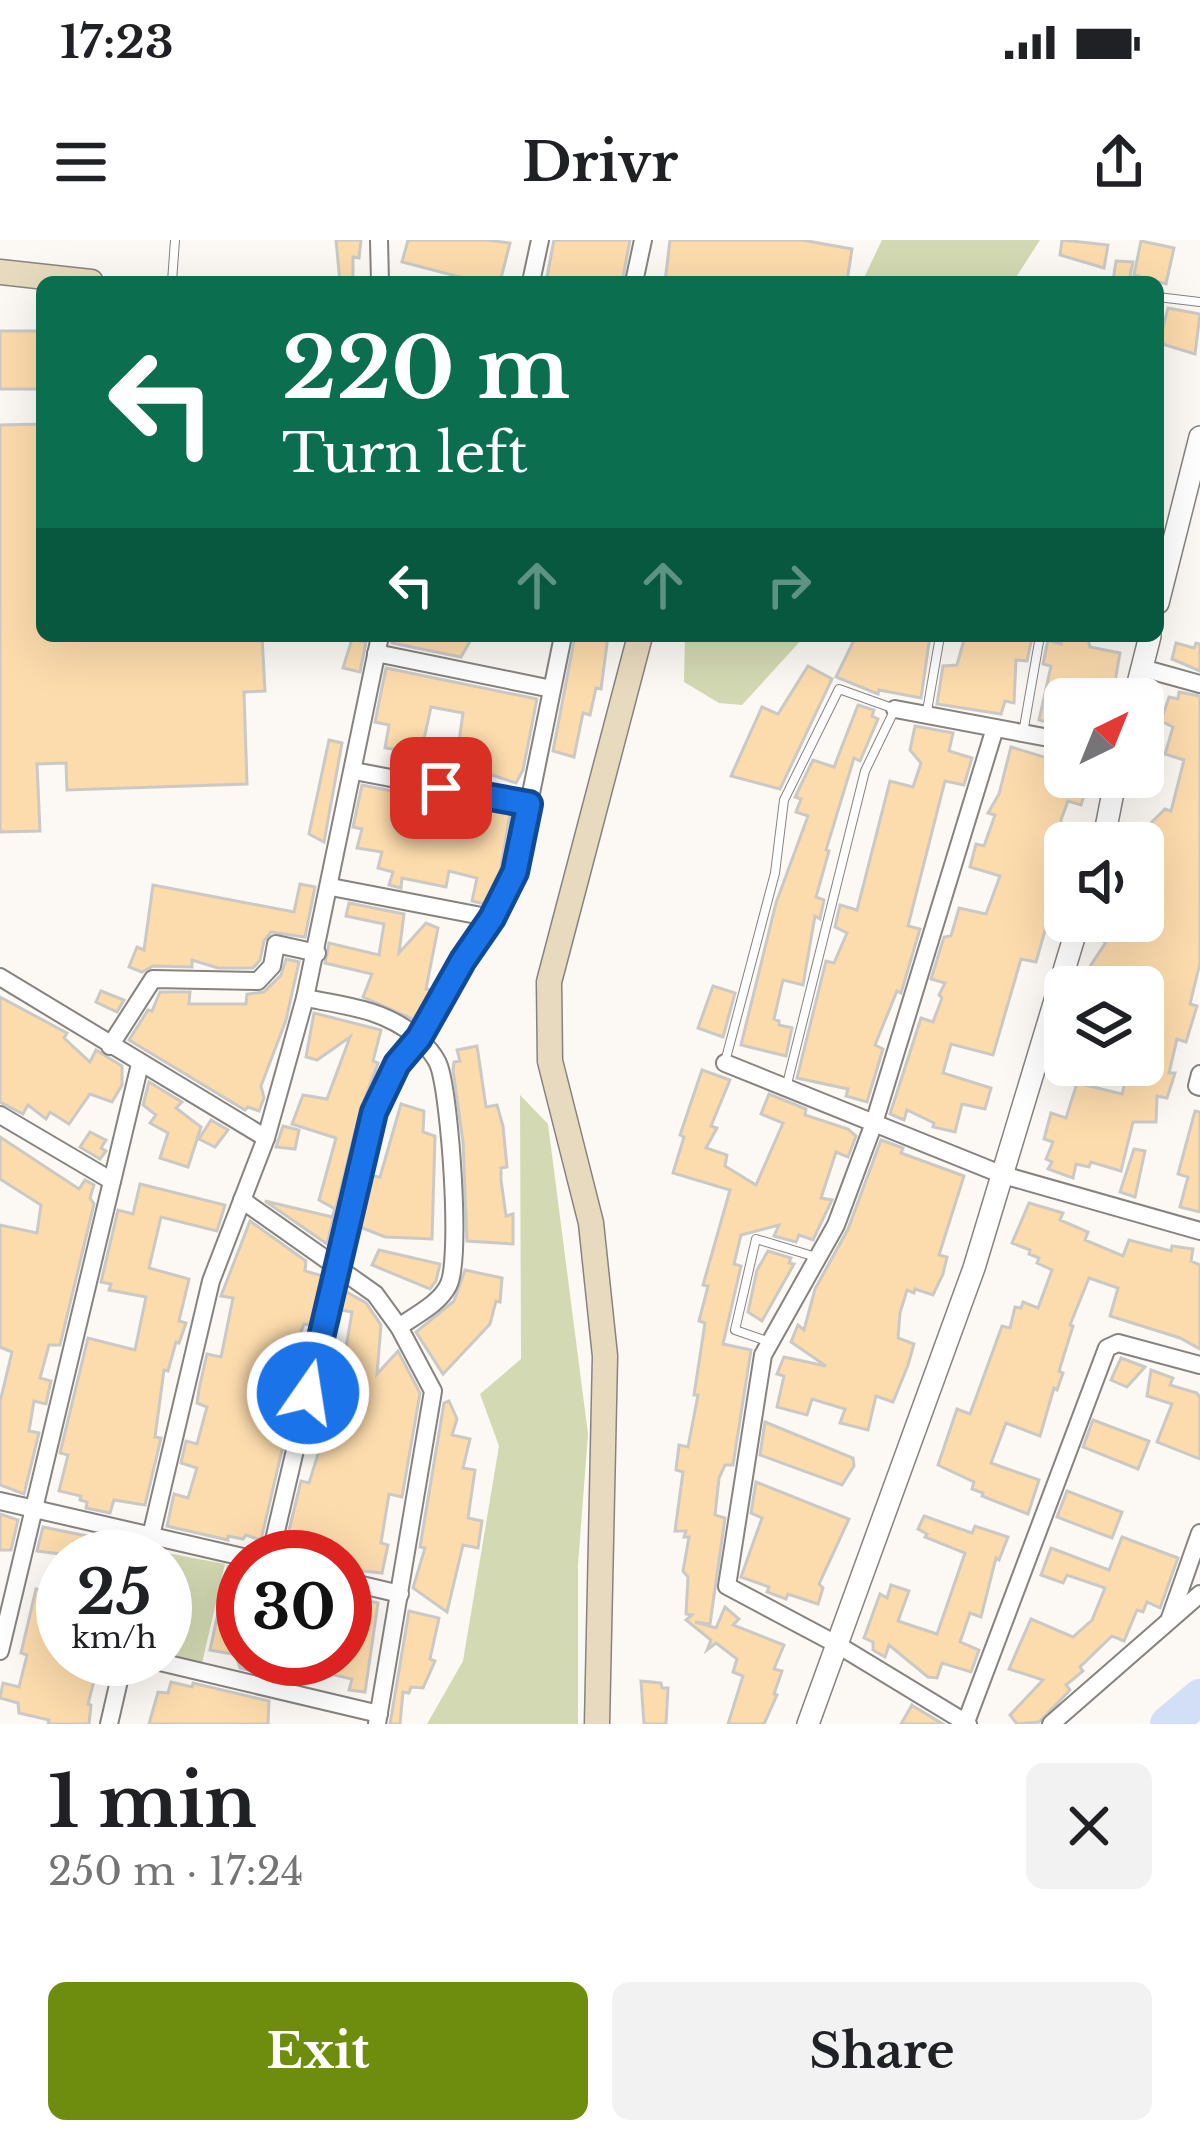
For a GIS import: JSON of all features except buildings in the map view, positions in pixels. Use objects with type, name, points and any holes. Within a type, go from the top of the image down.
[{"type":"main road","points":[[0,272],[36,276]]},
{"type":"main road","points":[[597,1724],[605,1356],[591,1223],[550,1061],[549,982],[638,642]]},
{"type":"street","points":[[379,240],[380,276]]},
{"type":"street","points":[[532,276],[540,240]]},
{"type":"street","points":[[635,276],[644,240]]},
{"type":"street","points":[[1164,579],[1200,437]]},
{"type":"street","points":[[276,1530],[374,1112],[397,1064],[419,1038],[515,872],[562,642]]},
{"type":"street","points":[[1139,678],[1148,642]]},
{"type":"street","points":[[153,1530],[211,1281],[266,1138],[317,953],[378,644],[552,689]]},
{"type":"street","points":[[1142,668],[1200,683]]},
{"type":"street","points":[[895,709],[1044,737]]},
{"type":"street","points":[[995,728],[874,1123],[836,1225],[763,1355],[727,1586],[838,1645],[967,1723],[1108,1348],[1118,1343],[1200,1365]]},
{"type":"street","points":[[354,771],[529,804]]},
{"type":"street","points":[[331,887],[492,918]]},
{"type":"street","points":[[808,1724],[974,1268],[1073,942]]},
{"type":"street","points":[[110,1046],[154,979],[257,981],[272,966],[276,944],[317,953]]},
{"type":"street","points":[[0,976],[266,1138]]},
{"type":"street","points":[[305,998],[377,1012],[419,1038],[438,1063],[456,1244],[451,1283],[441,1297],[398,1328]]},
{"type":"street","points":[[725,1063],[1003,1174],[1200,1231]]},
{"type":"street","points":[[0,1652],[140,1064]]},
{"type":"street","points":[[1200,1074],[1200,1087]]},
{"type":"street","points":[[0,1114],[112,1181]]},
{"type":"street","points":[[192,1671],[378,1719],[433,1390],[375,1294],[242,1200]]},
{"type":"street","points":[[0,1501],[118,1530]]},
{"type":"street","points":[[1170,1619],[1200,1534]]},
{"type":"street","points":[[372,1587],[400,1594]]},
{"type":"street","points":[[1051,1724],[1200,1594]]},
{"type":"street","points":[[109,1724],[118,1686]]},
{"type":"lane","points":[[173,276],[176,240]]},
{"type":"lane","points":[[1164,298],[1200,302]]},
{"type":"lane","points":[[926,715],[939,642]]},
{"type":"lane","points":[[1023,733],[1039,642]]},
{"type":"lane","points":[[725,1063],[776,873],[784,800],[839,689],[895,709],[866,772],[786,1088]]},
{"type":"lane","points":[[770,1342],[735,1330],[756,1239],[818,1257]]},
{"type":"green space","points":[[882,240],[1040,240],[1017,276],[865,276]]},
{"type":"green space","points":[[685,642],[800,642],[742,705],[719,703],[684,682]]},
{"type":"green space","points":[[520,1095],[548,1124],[588,1434],[578,1565],[578,1724],[427,1724],[463,1661],[499,1446],[480,1394],[521,1359]]},
{"type":"green space","points":[[192,1558],[216,1562],[216,1603],[202,1663],[192,1661]]},
{"type":"waterway","points":[[1168,1724],[1200,1697]]},
{"type":"route","points":[[308,1393],[374,1112],[397,1064],[419,1038],[515,872],[529,804],[441,788]]}]
